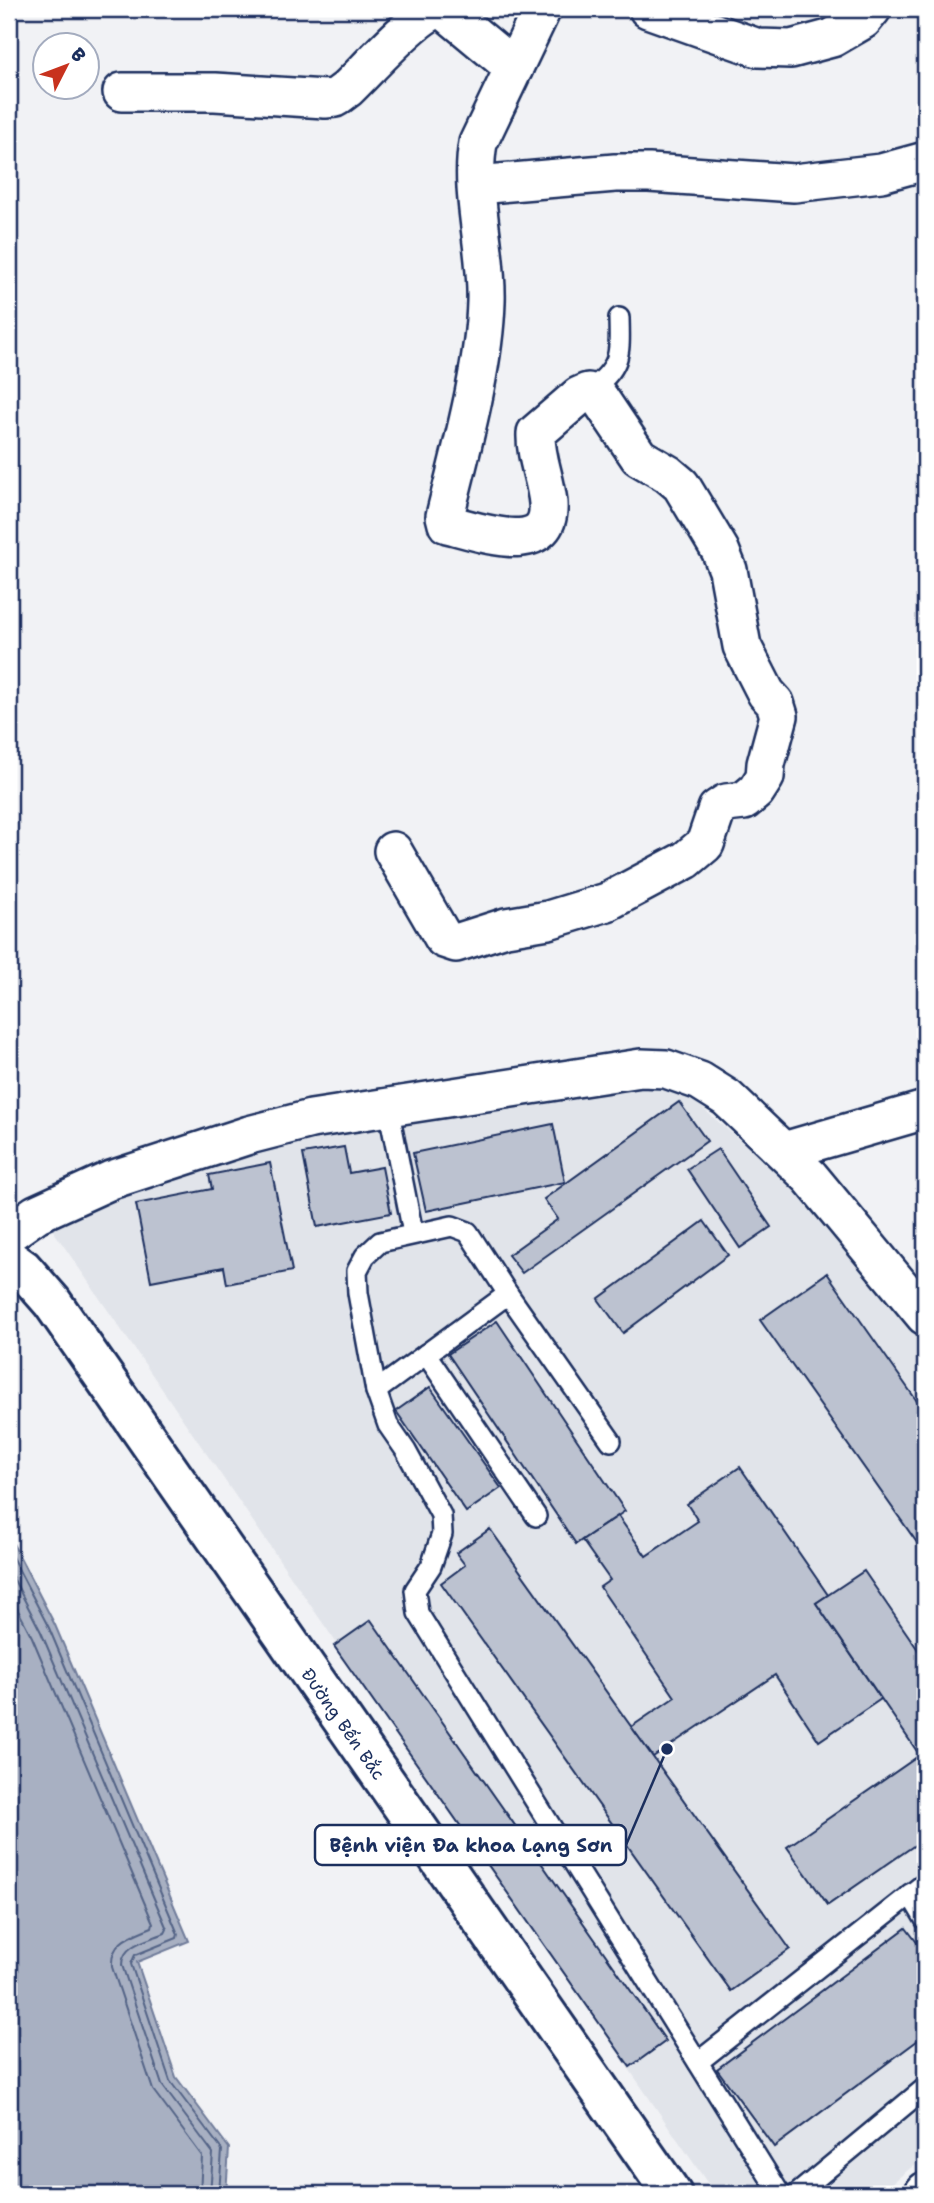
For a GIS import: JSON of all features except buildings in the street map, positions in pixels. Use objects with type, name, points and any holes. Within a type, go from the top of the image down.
[{"type":"main road","name":"Đường Bến Bắc","points":[[9,1259],[23,1269],[52,1302],[671,2194]]},
{"type":"street","points":[[121,92],[215,92],[335,98],[418,21],[431,10],[438,9]]},
{"type":"street","points":[[443,9],[514,68]]},
{"type":"street","points":[[393,851],[444,940],[456,943],[506,927],[548,920],[607,902],[686,860],[705,844],[717,809],[726,803],[744,800],[756,791],[765,777],[779,716],[775,703],[766,693],[742,646],[728,570],[720,550],[681,485],[639,457],[598,397],[588,392],[579,396],[536,433],[535,445],[548,504],[546,521],[539,532],[531,537],[512,538],[447,524],[445,516],[479,364],[486,302],[475,160],[478,143],[542,9]]},
{"type":"street","points":[[648,9],[758,48],[791,50],[832,38],[863,20],[872,9]]},
{"type":"street","points":[[477,185],[615,173],[794,183],[881,173],[924,163]]},
{"type":"street","points":[[9,1233],[36,1214],[111,1180],[249,1135],[311,1119],[641,1068],[666,1069],[700,1081],[727,1098],[784,1151],[810,1177],[925,1316]]},
{"type":"street","points":[[784,1151],[925,1110]]},
{"type":"lane","points":[[588,392],[604,380],[617,363],[619,318]]},
{"type":"lane","points":[[388,1107],[414,1233]]},
{"type":"lane","points":[[611,1441],[468,1232],[452,1226],[414,1233],[380,1242],[365,1256],[357,1271],[358,1293],[376,1391],[388,1425],[406,1451],[441,1515],[442,1534],[431,1566],[415,1590],[418,1613],[780,2194]]},
{"type":"lane","points":[[376,1391],[508,1294]]},
{"type":"lane","points":[[426,1354],[536,1516]]},
{"type":"lane","points":[[698,2062],[918,1889],[925,1919]]},
{"type":"lane","points":[[797,2194],[925,2088]]},
{"type":"shaded area","points":[[650,1087],[678,1087],[816,1206],[925,1342],[925,2156],[879,2194],[715,2194],[50,1226],[162,1174],[319,1136],[434,1115]]},
{"type":"water","points":[[9,1536],[55,1625],[189,1941],[137,1962],[176,2077],[229,2148],[226,2194],[9,2194]]},
{"type":"place","name":"Bệnh viện Đa khoa Lạng Sơn","points":[[667,1749]]}]
